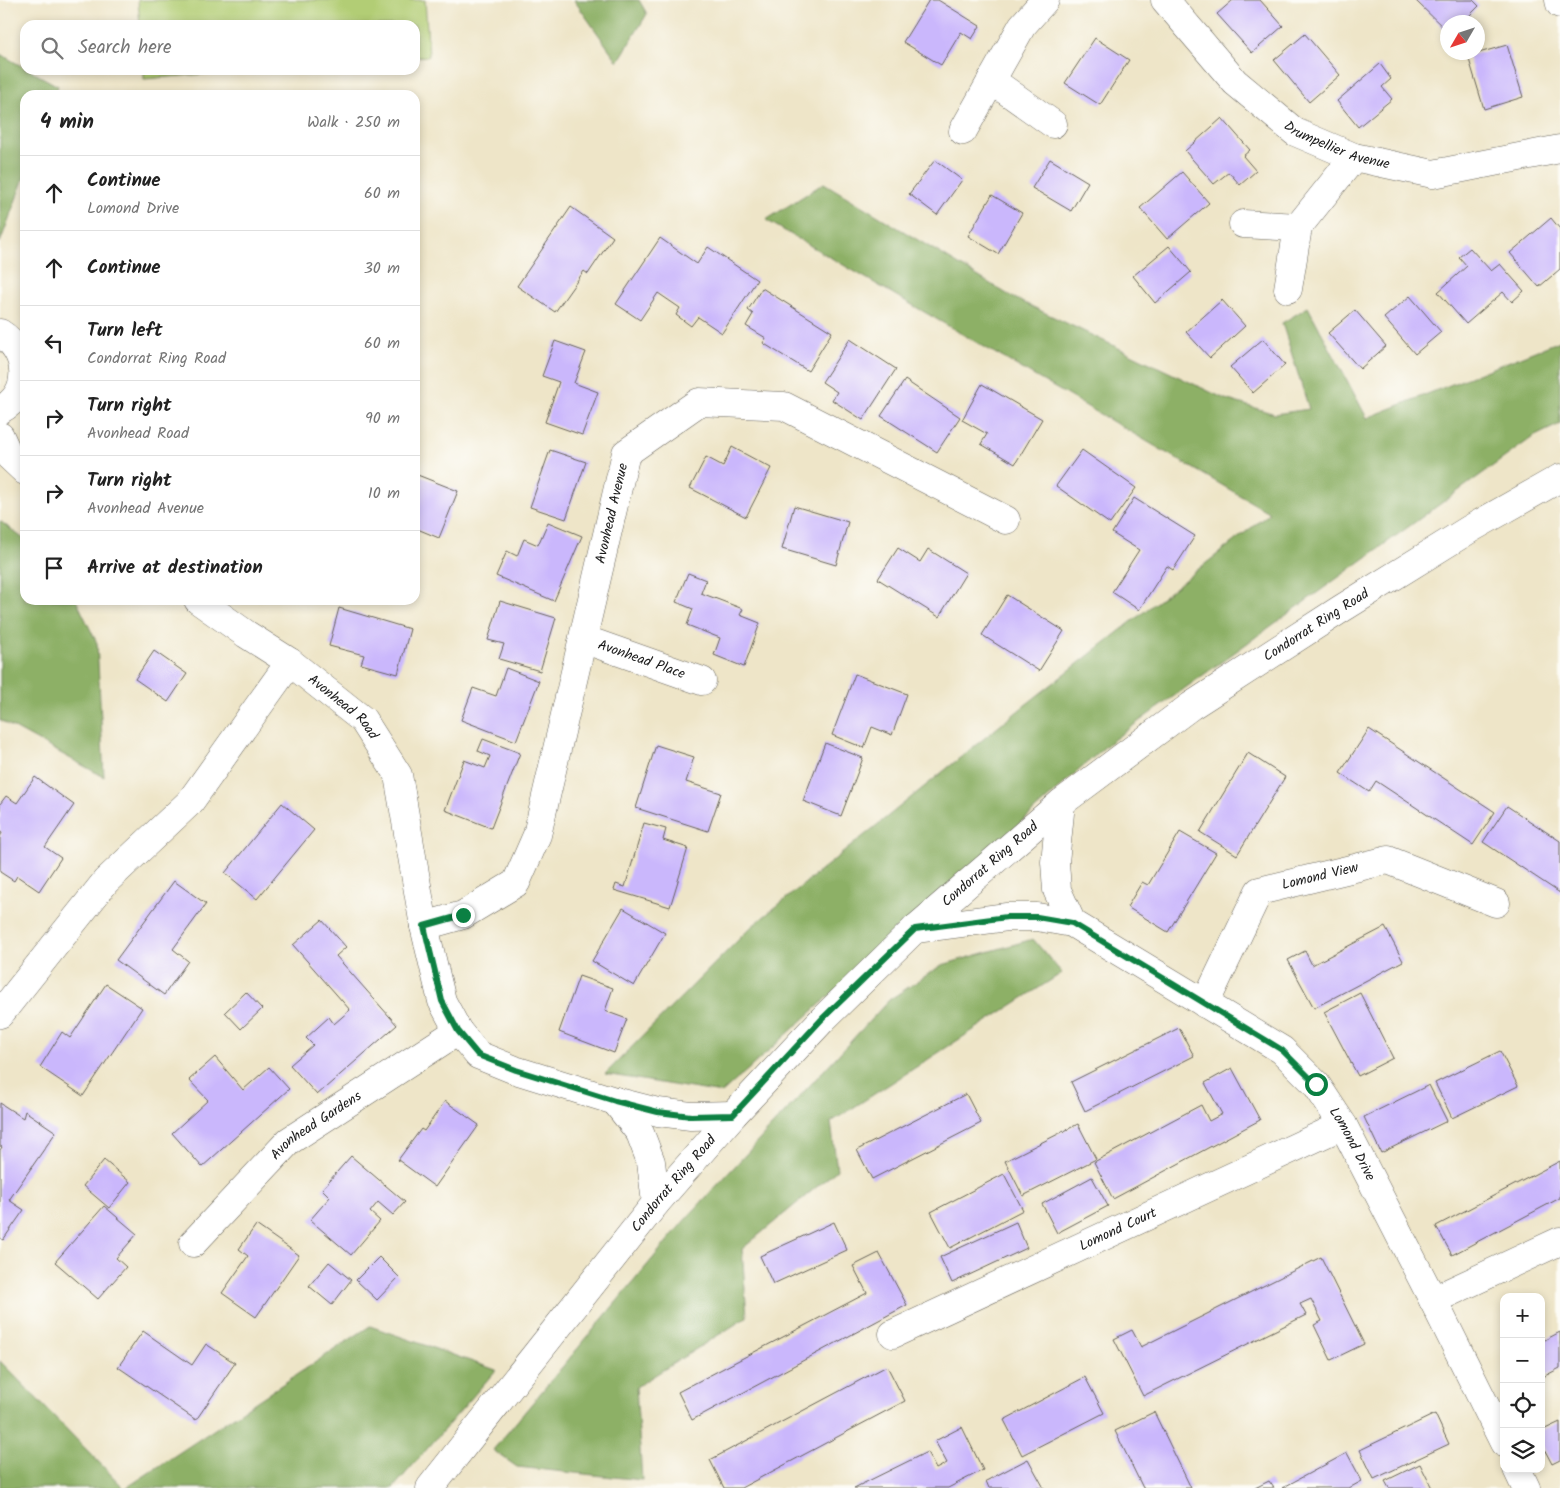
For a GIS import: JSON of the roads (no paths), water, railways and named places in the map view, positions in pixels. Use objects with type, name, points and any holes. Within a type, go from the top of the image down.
[{"type":"street","points":[[963,131],[1022,26],[1044,0]]},
{"type":"street","name":"Drumpellier Avenue","points":[[1165,0],[1235,82],[1295,132],[1354,156],[1433,174],[1560,149]]},
{"type":"street","points":[[1559,0],[1560,4]]},
{"type":"street","points":[[991,80],[1053,124]]},
{"type":"street","points":[[1288,289],[1298,227],[1354,156]]},
{"type":"street","points":[[1243,224],[1298,227]]},
{"type":"street","points":[[0,333],[9,338],[20,355]]},
{"type":"street","points":[[0,410],[13,400],[20,388]]},
{"type":"street","name":"Avonhead Avenue","points":[[424,926],[463,915],[516,883],[537,834],[626,453],[699,402],[784,406],[1006,520]]},
{"type":"street","points":[[0,436],[9,456],[20,466]]},
{"type":"street","name":"Condorrat Ring Road","points":[[430,1488],[656,1203],[733,1115],[822,1019],[915,929],[1061,803],[1191,706],[1462,534],[1560,478]]},
{"type":"street","name":"Avonhead Road","points":[[205,605],[290,662],[363,720],[398,775],[424,926],[442,1001],[458,1031],[478,1055],[516,1070],[615,1101],[658,1112],[682,1115],[733,1115]]},
{"type":"street","name":"Avonhead Place","points":[[583,639],[702,681]]},
{"type":"street","points":[[0,1014],[106,880],[190,802],[290,662]]},
{"type":"street","points":[[1061,803],[1054,862],[1057,890],[1072,923]]},
{"type":"street","name":"Lomond View","points":[[1206,1004],[1258,892],[1388,860],[1496,903]]},
{"type":"street","points":[[915,929],[1007,917],[1037,917],[1072,923]]},
{"type":"street","name":"Lomond Drive","points":[[1072,923],[1282,1050],[1316,1084],[1343,1125],[1500,1435]]},
{"type":"street","name":"Avonhead Gardens","points":[[193,1243],[289,1141],[458,1031]]},
{"type":"street","points":[[615,1101],[640,1133],[651,1162],[656,1203]]},
{"type":"street","name":"Lomond Court","points":[[893,1334],[1343,1125]]},
{"type":"street","points":[[1433,1300],[1560,1241]]},
{"type":"street","points":[[1519,1473],[1526,1488]]}]
